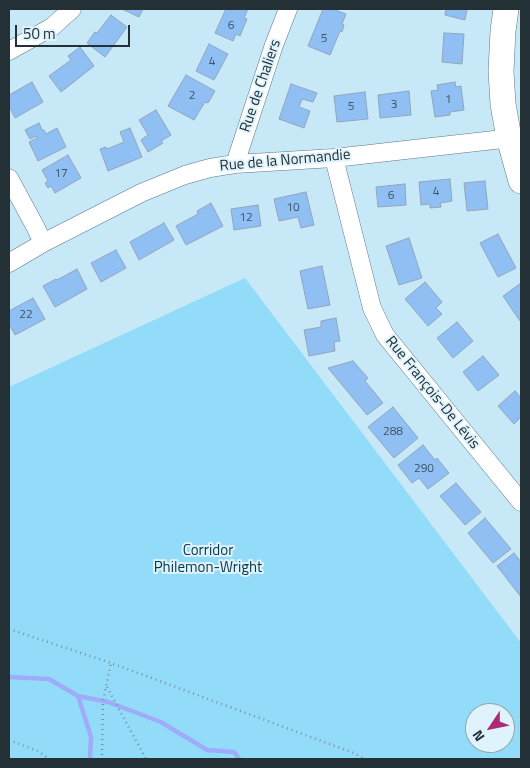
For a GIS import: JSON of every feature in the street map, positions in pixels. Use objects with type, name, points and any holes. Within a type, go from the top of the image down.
[{"type":"street","points":[[9,51],[52,27],[72,9]]},
{"type":"street","name":"Rue de Chaliers","points":[[235,164],[274,45],[288,9]]},
{"type":"street","points":[[506,9],[501,71],[503,104],[515,138],[521,181]]},
{"type":"street","name":"Rue de la Normandie","points":[[9,263],[43,243],[141,193],[185,175],[210,168],[235,164],[334,158],[515,138]]},
{"type":"street","name":"Rue François-De Lévis","points":[[334,158],[372,308],[385,336],[521,502]]},
{"type":"street","points":[[9,178],[43,243]]},
{"type":"path","points":[[9,629],[111,663],[354,753],[364,759]]},
{"type":"path","points":[[105,759],[102,755],[103,701],[111,663]]},
{"type":"path","points":[[106,686],[146,759]]},
{"type":"path","points":[[9,740],[38,751],[49,759]]},
{"type":"green space","name":"Corridor Philemon-Wright","points":[[245,278],[521,643],[521,759],[9,759],[9,387]]},
{"type":"building","points":[[122,9],[143,9],[139,17]]},
{"type":"building","points":[[226,9],[248,9],[244,18],[247,19],[240,36],[236,34],[233,41],[215,33]]},
{"type":"building","points":[[323,9],[332,9],[346,14],[342,24],[344,25],[342,32],[340,31],[330,55],[308,46]]},
{"type":"building","points":[[446,9],[467,9],[465,20],[445,15]]},
{"type":"building","points":[[111,15],[127,27],[105,57],[87,43]]},
{"type":"building","points":[[444,33],[464,34],[462,64],[442,62]]},
{"type":"building","points":[[209,44],[228,54],[214,80],[196,71]]},
{"type":"building","points":[[80,47],[94,66],[61,92],[49,76],[71,60],[68,56]]},
{"type":"building","points":[[186,75],[215,91],[208,103],[205,102],[194,120],[168,106]]},
{"type":"building","points":[[32,82],[43,102],[15,118],[9,106],[9,95]]},
{"type":"building","points":[[455,82],[456,87],[461,86],[464,110],[450,112],[450,115],[435,117],[431,91],[438,90],[437,85]]},
{"type":"building","points":[[291,84],[317,93],[313,102],[302,99],[299,107],[310,111],[304,128],[279,119]]},
{"type":"building","points":[[409,91],[411,115],[380,118],[378,95]]},
{"type":"building","points":[[365,92],[368,119],[337,122],[334,96]]},
{"type":"building","points":[[156,110],[171,135],[161,141],[163,143],[148,152],[141,140],[148,135],[139,120]]},
{"type":"building","points":[[39,123],[46,134],[57,128],[66,147],[38,161],[29,142],[37,138],[36,136],[30,139],[25,130]]},
{"type":"building","points":[[130,128],[142,157],[108,171],[100,149],[106,147],[107,149],[124,142],[120,132]]},
{"type":"building","points":[[68,155],[81,178],[55,193],[51,186],[48,188],[45,183],[48,181],[42,170]]},
{"type":"building","points":[[450,179],[452,201],[440,203],[441,207],[430,208],[430,204],[421,205],[419,182]]},
{"type":"building","points":[[485,181],[488,209],[467,211],[464,183]]},
{"type":"building","points":[[405,184],[406,205],[378,207],[376,187]]},
{"type":"building","points":[[306,192],[314,225],[301,228],[298,217],[279,221],[274,199]]},
{"type":"building","points":[[211,203],[223,226],[186,245],[176,226],[198,214],[197,211]]},
{"type":"building","points":[[258,205],[261,226],[234,230],[231,209]]},
{"type":"building","points":[[164,223],[174,240],[139,260],[130,242]]},
{"type":"building","points":[[498,234],[516,268],[498,277],[480,243]]},
{"type":"building","points":[[409,238],[422,278],[399,285],[386,246]]},
{"type":"building","points":[[116,250],[126,268],[101,282],[91,263]]},
{"type":"building","points":[[322,266],[330,305],[308,309],[300,271]]},
{"type":"building","points":[[77,269],[87,289],[55,307],[43,286]]},
{"type":"building","points":[[425,282],[442,302],[436,308],[442,314],[428,326],[405,299]]},
{"type":"building","points":[[521,283],[521,320],[520,321],[503,296]]},
{"type":"building","points":[[33,298],[45,319],[15,335],[9,324],[9,311]]},
{"type":"building","points":[[336,318],[340,341],[334,342],[335,351],[309,356],[304,330],[321,327],[321,321]]},
{"type":"building","points":[[457,322],[473,341],[453,358],[437,338]]},
{"type":"building","points":[[483,356],[499,375],[478,391],[463,372]]},
{"type":"building","points":[[353,361],[368,378],[365,381],[383,403],[367,415],[328,368]]},
{"type":"building","points":[[515,391],[521,398],[521,417],[514,424],[498,406]]},
{"type":"building","points":[[393,407],[418,438],[394,458],[368,427]]},
{"type":"building","points":[[423,445],[449,473],[428,489],[419,478],[412,483],[398,465]]},
{"type":"building","points":[[456,483],[481,512],[465,525],[440,496]]},
{"type":"building","points":[[485,518],[511,549],[493,563],[468,533]]},
{"type":"building","points":[[514,553],[521,562],[521,597],[497,566]]},
{"type":"waterway","points":[[9,677],[49,679],[78,696],[91,737],[90,759]]},
{"type":"waterway","points":[[78,696],[108,702],[161,722],[207,750],[234,752],[239,759]]}]
